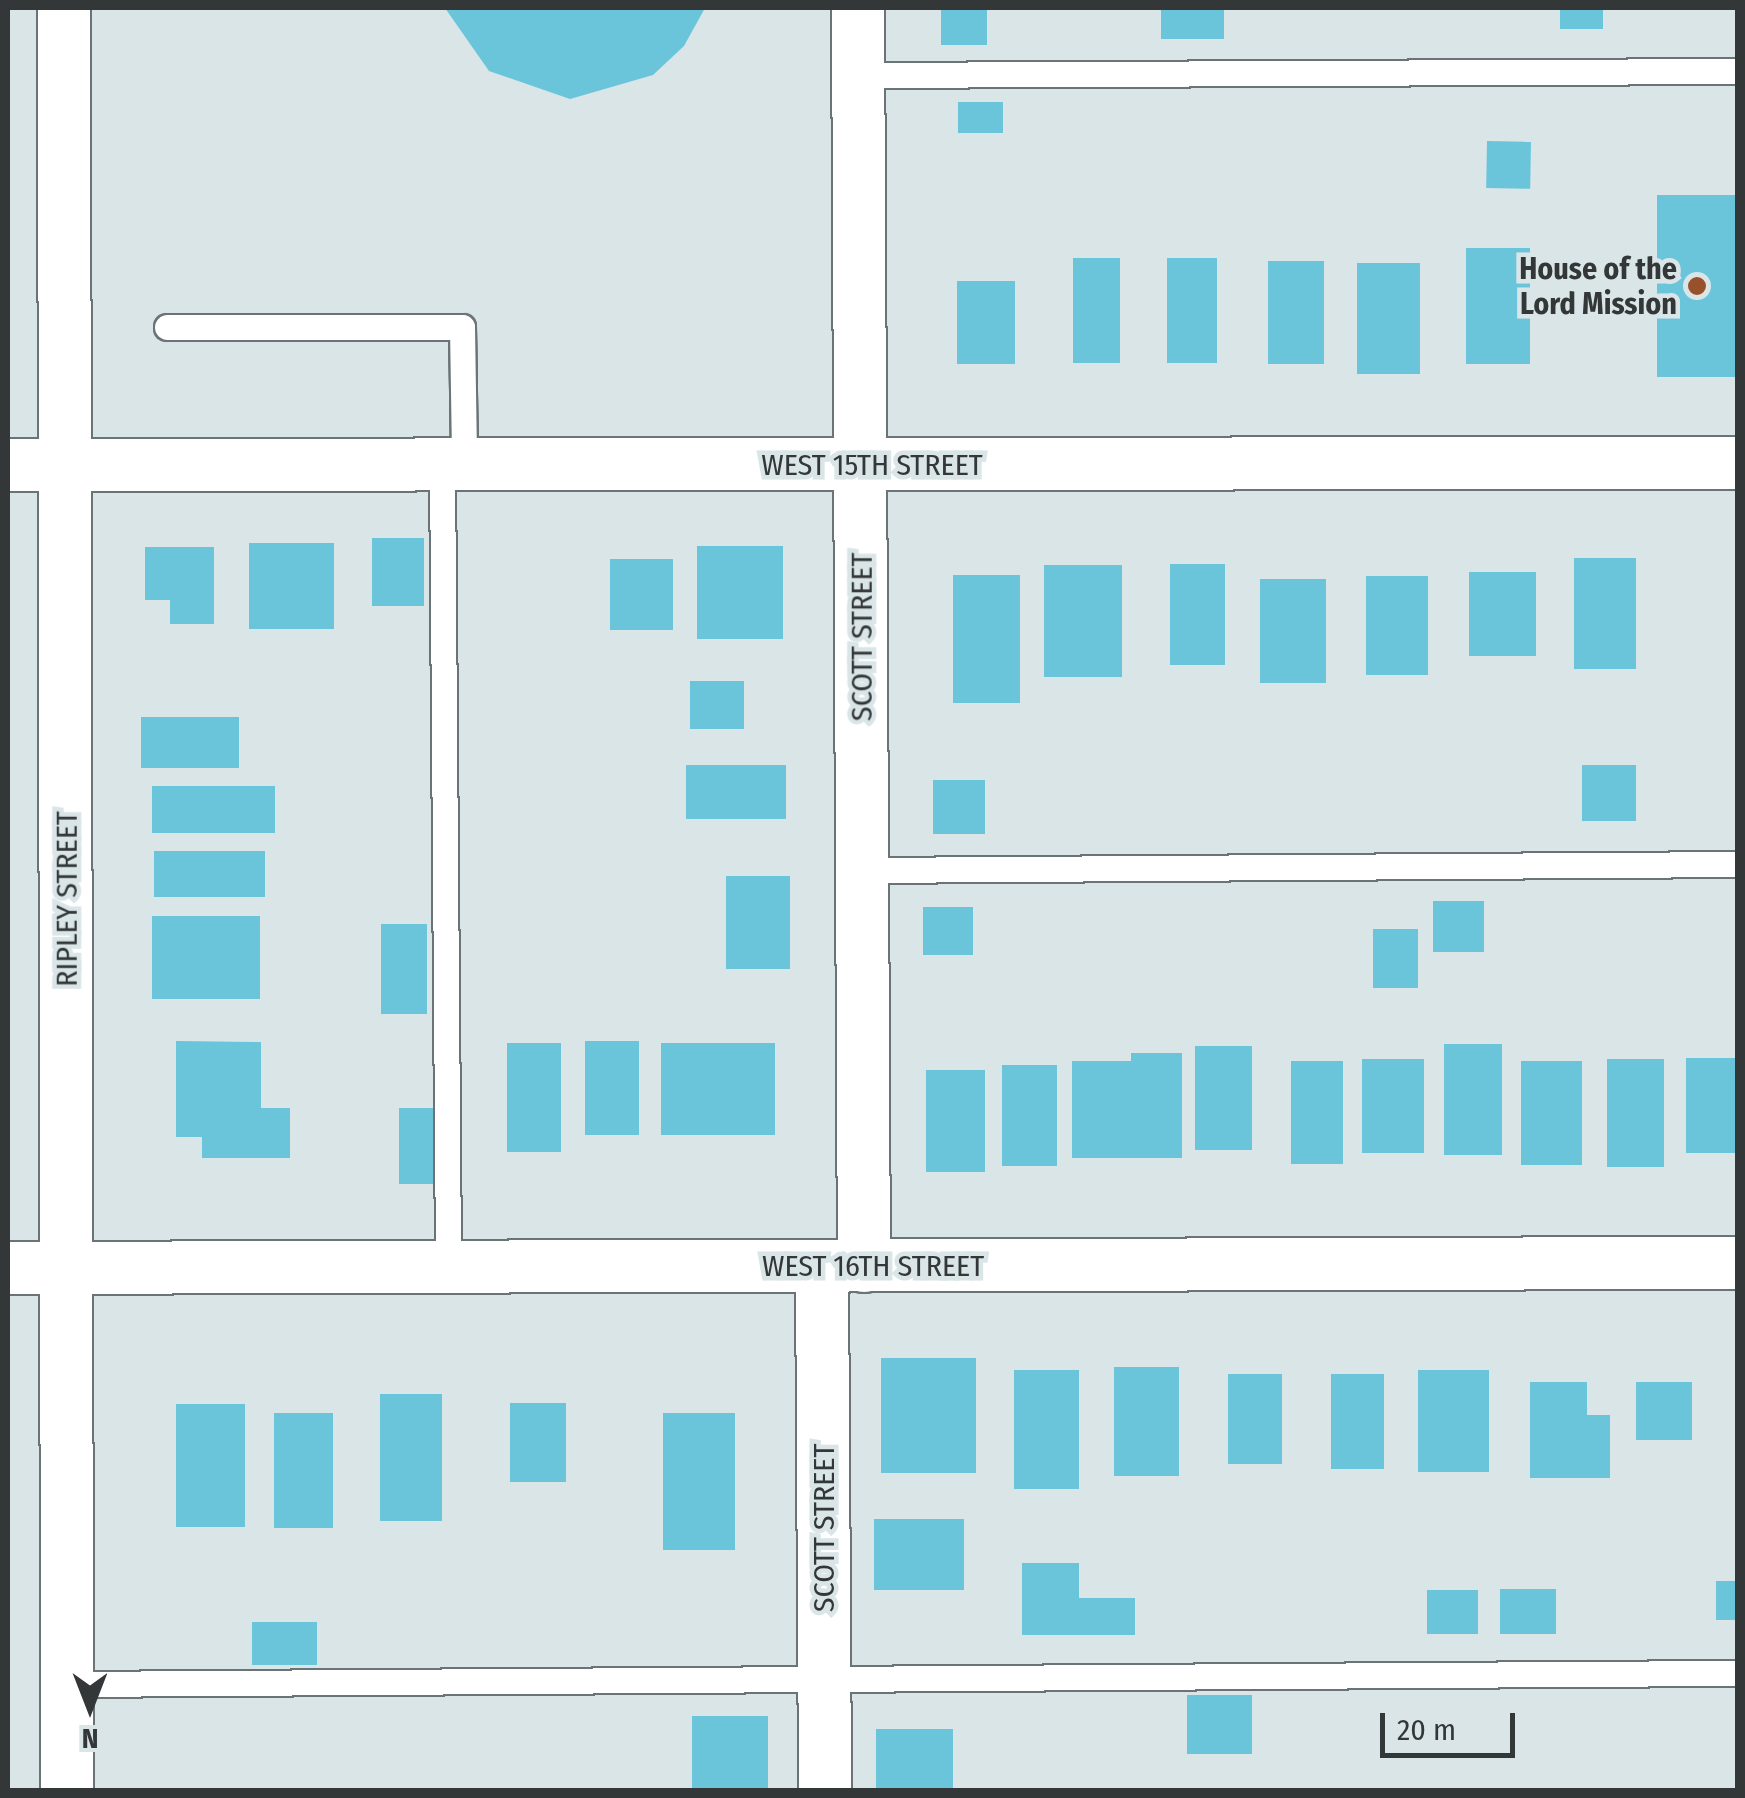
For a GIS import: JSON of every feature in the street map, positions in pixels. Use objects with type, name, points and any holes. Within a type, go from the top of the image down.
[{"type":"street","name":"RIPLEY STREET","points":[[64,8],[67,1790]]},
{"type":"street","name":"SCOTT STREET","points":[[825,1790],[825,1679],[862,870],[858,8]]},
{"type":"street","name":"WEST 15TH STREET","points":[[8,465],[453,461],[861,466],[1738,463]]},
{"type":"street","name":"WEST 16TH STREET","points":[[8,1268],[1738,1263]]},
{"type":"lane","points":[[859,75],[1738,71]]},
{"type":"lane","points":[[167,327],[462,327],[453,461],[448,1267]]},
{"type":"lane","points":[[862,870],[1738,864]]},
{"type":"lane","points":[[66,1684],[1738,1673]]},
{"type":"building","points":[[445,8],[705,8],[684,46],[653,75],[570,99],[489,71]]},
{"type":"building","points":[[941,8],[987,8],[987,45],[941,45]]},
{"type":"building","points":[[1161,8],[1224,8],[1224,39],[1161,39]]},
{"type":"building","points":[[1560,8],[1603,8],[1603,29],[1560,29]]},
{"type":"building","points":[[958,102],[1003,102],[1003,133],[958,133]]},
{"type":"building","points":[[1487,141],[1531,142],[1530,189],[1486,188]]},
{"type":"building","name":"House of the Lord Mission","points":[[1657,195],[1738,195],[1738,377],[1657,377]]},
{"type":"building","points":[[1466,248],[1530,248],[1530,364],[1466,364]]},
{"type":"building","points":[[1073,258],[1120,258],[1120,363],[1073,363]]},
{"type":"building","points":[[1167,258],[1217,258],[1217,363],[1167,363]]},
{"type":"building","points":[[1268,261],[1324,261],[1324,364],[1268,364]]},
{"type":"building","points":[[1357,263],[1420,263],[1420,374],[1357,374]]},
{"type":"building","points":[[957,281],[1015,281],[1015,364],[957,364]]},
{"type":"building","points":[[372,538],[424,538],[424,606],[372,606]]},
{"type":"building","points":[[249,543],[334,543],[334,629],[249,629]]},
{"type":"building","points":[[697,546],[783,546],[783,639],[697,639]]},
{"type":"building","points":[[145,547],[214,547],[214,624],[170,624],[170,600],[145,600]]},
{"type":"building","points":[[1574,558],[1636,558],[1636,669],[1574,669]]},
{"type":"building","points":[[610,559],[673,559],[673,630],[610,630]]},
{"type":"building","points":[[1170,564],[1225,564],[1225,665],[1170,665]]},
{"type":"building","points":[[1044,565],[1122,565],[1122,677],[1044,677]]},
{"type":"building","points":[[1469,572],[1536,572],[1536,656],[1469,656]]},
{"type":"building","points":[[953,575],[1020,575],[1020,703],[953,703]]},
{"type":"building","points":[[1366,576],[1428,576],[1428,675],[1366,675]]},
{"type":"building","points":[[1260,579],[1326,579],[1326,683],[1260,683]]},
{"type":"building","points":[[690,681],[744,681],[744,729],[690,729]]},
{"type":"building","points":[[141,717],[239,717],[239,768],[141,768]]},
{"type":"building","points":[[686,765],[786,765],[786,819],[686,819]]},
{"type":"building","points":[[1582,765],[1636,765],[1636,821],[1582,821]]},
{"type":"building","points":[[933,780],[985,780],[985,834],[933,834]]},
{"type":"building","points":[[152,786],[275,786],[275,833],[152,833]]},
{"type":"building","points":[[154,851],[265,851],[265,897],[154,897]]},
{"type":"building","points":[[726,876],[790,876],[790,969],[726,969]]},
{"type":"building","points":[[1433,901],[1484,901],[1484,952],[1433,952]]},
{"type":"building","points":[[923,907],[973,907],[973,955],[923,955]]},
{"type":"building","points":[[152,916],[260,916],[260,999],[152,999]]},
{"type":"building","points":[[381,924],[427,924],[427,1014],[381,1014]]},
{"type":"building","points":[[1373,929],[1418,929],[1418,988],[1373,988]]},
{"type":"building","points":[[176,1041],[261,1042],[261,1108],[290,1108],[290,1158],[202,1158],[202,1137],[176,1137]]},
{"type":"building","points":[[585,1041],[639,1041],[639,1135],[585,1135]]},
{"type":"building","points":[[507,1043],[561,1043],[561,1152],[507,1152]]},
{"type":"building","points":[[661,1043],[775,1043],[775,1135],[661,1135]]},
{"type":"building","points":[[1444,1044],[1502,1044],[1502,1155],[1444,1155]]},
{"type":"building","points":[[1195,1046],[1252,1046],[1252,1150],[1195,1150]]},
{"type":"building","points":[[1131,1053],[1182,1053],[1182,1158],[1072,1158],[1072,1061],[1131,1061]]},
{"type":"building","points":[[1686,1058],[1738,1058],[1738,1153],[1686,1153]]},
{"type":"building","points":[[1362,1059],[1424,1059],[1424,1153],[1362,1153]]},
{"type":"building","points":[[1607,1059],[1664,1059],[1664,1167],[1607,1167]]},
{"type":"building","points":[[1291,1061],[1343,1061],[1343,1164],[1291,1164]]},
{"type":"building","points":[[1521,1061],[1582,1061],[1582,1165],[1521,1165]]},
{"type":"building","points":[[1002,1065],[1057,1065],[1057,1166],[1002,1166]]},
{"type":"building","points":[[926,1070],[985,1070],[985,1172],[926,1172]]},
{"type":"building","points":[[399,1108],[439,1108],[439,1184],[399,1184]]},
{"type":"building","points":[[881,1358],[976,1358],[976,1473],[881,1473]]},
{"type":"building","points":[[1114,1367],[1179,1367],[1179,1476],[1114,1476]]},
{"type":"building","points":[[1014,1370],[1079,1370],[1079,1489],[1014,1489]]},
{"type":"building","points":[[1418,1370],[1489,1370],[1489,1472],[1418,1472]]},
{"type":"building","points":[[1228,1374],[1282,1374],[1282,1464],[1228,1464]]},
{"type":"building","points":[[1331,1374],[1384,1374],[1384,1469],[1331,1469]]},
{"type":"building","points":[[1530,1382],[1587,1382],[1587,1415],[1610,1415],[1610,1478],[1530,1478]]},
{"type":"building","points":[[1636,1382],[1692,1382],[1692,1440],[1636,1440]]},
{"type":"building","points":[[380,1394],[442,1394],[442,1521],[380,1521]]},
{"type":"building","points":[[510,1403],[566,1403],[566,1482],[510,1482]]},
{"type":"building","points":[[176,1404],[245,1404],[245,1527],[176,1527]]},
{"type":"building","points":[[274,1413],[333,1413],[333,1528],[274,1528]]},
{"type":"building","points":[[663,1413],[735,1413],[735,1550],[663,1550]]},
{"type":"building","points":[[874,1519],[964,1519],[964,1590],[874,1590]]},
{"type":"building","points":[[1022,1563],[1079,1563],[1079,1598],[1135,1598],[1135,1635],[1022,1635]]},
{"type":"building","points":[[1716,1581],[1738,1581],[1738,1620],[1716,1620]]},
{"type":"building","points":[[1500,1589],[1556,1589],[1556,1634],[1500,1634]]},
{"type":"building","points":[[1427,1590],[1478,1590],[1478,1634],[1427,1634]]},
{"type":"building","points":[[252,1622],[317,1622],[317,1665],[252,1665]]},
{"type":"building","points":[[1187,1695],[1252,1695],[1252,1754],[1187,1754]]},
{"type":"building","points":[[692,1716],[768,1716],[768,1790],[692,1790]]},
{"type":"building","points":[[876,1729],[953,1729],[953,1790],[876,1790]]},
{"type":"place","name":"House of the Lord Mission","points":[[1697,286]]}]
